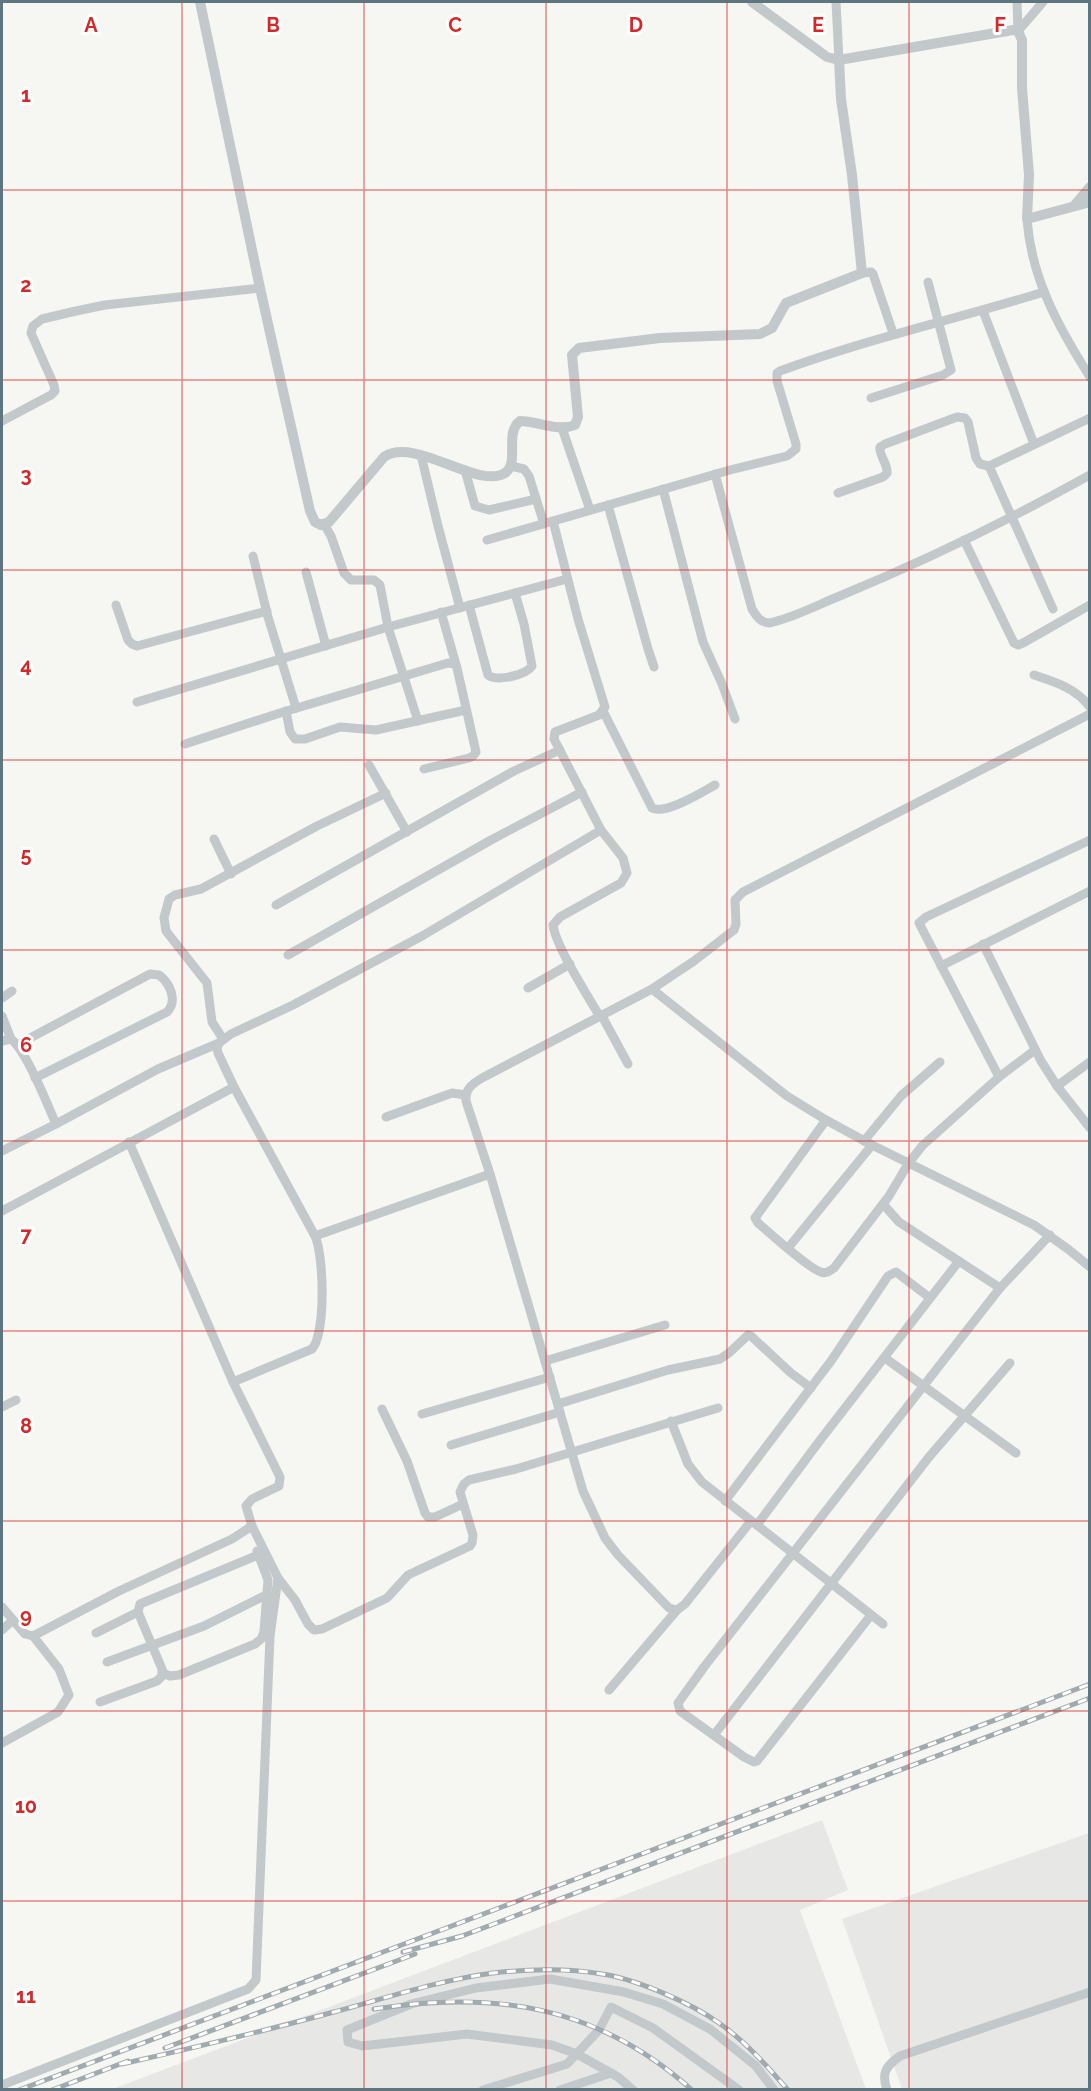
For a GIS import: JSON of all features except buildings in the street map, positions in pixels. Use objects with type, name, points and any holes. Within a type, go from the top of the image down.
[{"type":"street","points":[[200,2],[260,288],[310,511],[317,524],[329,522],[384,457],[396,452],[421,454],[465,470],[494,476],[504,473],[511,466],[513,431],[517,423],[528,421],[562,428],[571,427],[578,420],[572,361],[573,352],[579,348],[660,338],[746,335],[766,332],[774,324],[786,303],[862,273],[871,272],[893,333]]},
{"type":"street","points":[[752,2],[827,57],[839,60],[966,37],[1018,31]]},
{"type":"street","points":[[836,2],[841,99],[852,175],[862,273]]},
{"type":"street","points":[[1017,2],[1018,31],[1022,40],[1022,88],[1029,175],[1027,219],[1030,248],[1058,326],[1089,377]]},
{"type":"street","points":[[1018,31],[1043,2]]},
{"type":"street","points":[[1074,206],[1089,187]]},
{"type":"street","points":[[1027,219],[1089,202]]},
{"type":"street","points":[[871,398],[949,372],[951,366],[928,282]]},
{"type":"street","points":[[2,421],[55,391],[31,333],[33,326],[42,319],[105,305],[260,288]]},
{"type":"street","points":[[487,540],[715,474],[787,456],[796,448],[796,444],[777,381],[777,373],[780,371],[893,333],[983,311],[1044,292]]},
{"type":"street","points":[[983,311],[1034,444]]},
{"type":"street","points":[[838,493],[883,477],[887,473],[880,447],[957,417],[965,418],[968,422],[978,462],[984,466],[989,466],[1089,418]]},
{"type":"street","points":[[562,428],[590,510]]},
{"type":"street","points":[[421,454],[438,526],[464,606],[488,675],[496,679],[528,671],[532,666],[515,593]]},
{"type":"street","points":[[511,466],[524,469],[529,476],[536,499],[549,522],[605,702],[603,711],[652,808],[656,810],[668,808],[715,785]]},
{"type":"street","points":[[989,466],[1053,609]]},
{"type":"street","points":[[465,470],[475,506],[482,509],[489,510],[536,499]]},
{"type":"street","points":[[715,474],[752,609],[763,622],[776,621],[861,587],[1012,518],[1089,475]]},
{"type":"street","points":[[663,489],[703,642],[735,719]]},
{"type":"street","points":[[608,505],[654,667]]},
{"type":"street","points":[[324,524],[331,536],[344,573],[351,580],[374,580],[380,585],[388,627],[418,721]]},
{"type":"street","points":[[964,540],[1014,643],[1018,645],[1023,643],[1089,605]]},
{"type":"street","points":[[253,556],[281,661],[291,710],[290,732],[296,739],[305,739],[340,727],[376,730],[466,710]]},
{"type":"street","points":[[306,572],[326,646]]},
{"type":"street","points":[[137,702],[281,661],[388,627],[567,579]]},
{"type":"street","points":[[116,606],[128,640],[137,646],[267,611]]},
{"type":"street","points":[[423,769],[476,754],[476,745],[441,612]]},
{"type":"street","points":[[185,744],[404,675],[448,663],[454,664]]},
{"type":"street","points":[[1034,675],[1065,685],[1078,694],[1089,707]]},
{"type":"street","points":[[603,711],[591,719],[555,732],[554,739],[601,830],[623,858],[627,873],[621,883],[555,920],[553,925],[570,964],[628,1064]]},
{"type":"street","points":[[677,1610],[669,1608],[618,1555],[605,1538],[583,1491],[466,1095],[469,1088],[482,1078],[652,989],[730,934],[736,924],[735,900],[743,892],[1089,714]]},
{"type":"street","points":[[276,905],[514,771],[560,750]]},
{"type":"street","points":[[369,765],[407,832]]},
{"type":"street","points":[[288,955],[491,840],[582,792]]},
{"type":"street","points":[[221,1041],[212,1022],[207,983],[194,964],[169,936],[164,925],[167,903],[172,897],[196,891],[317,826],[386,794]]},
{"type":"street","points":[[2,1151],[158,1069],[304,1000],[422,936],[601,830]]},
{"type":"street","points":[[214,839],[231,874]]},
{"type":"street","points":[[999,1077],[920,927],[921,920],[1089,840]]},
{"type":"street","points":[[941,966],[1089,891]]},
{"type":"street","points":[[983,944],[1035,1050],[1057,1086],[1089,1128]]},
{"type":"street","points":[[528,988],[570,964]]},
{"type":"street","points":[[10,1042],[150,974],[159,975],[168,983],[172,1004],[170,1010],[35,1078]]},
{"type":"street","points":[[652,989],[787,1095],[826,1120],[908,1164],[1011,1213],[1050,1235],[1089,1267]]},
{"type":"street","points":[[2,998],[12,991]]},
{"type":"street","points":[[2,1016],[10,1042],[35,1078],[56,1124]]},
{"type":"street","points":[[221,1041],[217,1048],[218,1053],[234,1087],[260,1131],[315,1236],[320,1251],[322,1272],[320,1324],[312,1349],[233,1382]]},
{"type":"street","points":[[826,1120],[756,1215],[758,1223],[819,1272],[829,1271],[894,1190],[908,1164],[922,1146],[999,1077],[1035,1050]]},
{"type":"street","points":[[788,1248],[901,1096],[940,1062]]},
{"type":"street","points":[[1057,1086],[1089,1062]]},
{"type":"street","points":[[2,1211],[234,1087]]},
{"type":"street","points":[[386,1117],[452,1093],[466,1095]]},
{"type":"street","points":[[129,1142],[233,1382],[280,1477],[279,1486],[252,1499],[246,1506],[254,1530],[278,1578],[314,1630],[322,1629],[387,1598],[408,1575],[470,1546],[472,1535],[460,1492],[469,1480],[516,1469],[718,1408]]},
{"type":"street","points":[[315,1236],[490,1174]]},
{"type":"street","points":[[883,1204],[899,1222],[1000,1288]]},
{"type":"street","points":[[871,1616],[757,1761],[754,1762],[744,1757],[680,1711],[678,1703],[704,1667],[1000,1288],[1050,1235]]},
{"type":"street","points":[[609,1690],[754,1523],[959,1261]]},
{"type":"street","points":[[726,1502],[811,1388],[891,1273],[896,1272],[930,1298]]},
{"type":"street","points":[[545,1361],[665,1324]]},
{"type":"street","points":[[451,1445],[650,1375],[720,1359],[748,1335],[811,1388]]},
{"type":"street","points":[[885,1358],[1016,1453]]},
{"type":"street","points":[[714,1735],[929,1457],[1010,1363]]},
{"type":"street","points":[[422,1414],[550,1377]]},
{"type":"street","points":[[2,1407],[16,1400]]},
{"type":"street","points":[[382,1409],[407,1461],[428,1516],[435,1517],[463,1504]]},
{"type":"street","points":[[671,1421],[683,1454],[694,1474],[726,1502],[883,1624]]},
{"type":"street","points":[[254,1530],[258,1555],[268,1577],[264,1631],[259,1641],[179,1675],[170,1676],[163,1673],[138,1612],[138,1606],[258,1555]]},
{"type":"street","points":[[33,1636],[119,1591],[254,1530]]},
{"type":"street","points":[[2,2085],[248,1989],[256,1980],[270,1636],[278,1578]]},
{"type":"street","points":[[107,1662],[212,1622],[268,1594]]},
{"type":"street","points":[[2,1607],[25,1634],[33,1636],[59,1669],[69,1695],[58,1712],[2,1743]]},
{"type":"street","points":[[96,1633],[138,1612]]},
{"type":"street","points":[[2,1630],[13,1620]]},
{"type":"street","points":[[100,1702],[157,1682],[163,1673]]},
{"type":"street","points":[[633,2090],[611,2073],[577,2054],[552,2045],[467,2034],[362,2046],[348,2042],[346,2030],[411,2004],[476,1988],[550,1979],[624,1992],[663,2004],[710,2029],[756,2066],[774,2090]]},
{"type":"street","points":[[887,2090],[884,2072],[889,2064],[900,2056],[1089,1992]]},
{"type":"street","points":[[483,2090],[567,2064],[598,2030],[611,2007],[653,2028],[739,2090]]},
{"type":"street","points":[[560,2090],[611,2073]]},
{"type":"shaded area","points":[[822,1820],[848,1890],[800,1910],[866,2089],[110,2090]]},
{"type":"shaded area","points":[[1089,1833],[1089,2089],[902,2089],[842,1919]]},
{"type":"railway","points":[[19,2090],[1090,1684]]},
{"type":"railway","points":[[403,1952],[462,1936],[1090,1698]]},
{"type":"railway","points":[[165,2048],[415,1954]]},
{"type":"railway","points":[[122,2064],[281,2026],[453,1980],[493,1973],[562,1970],[602,1974],[631,1981],[694,2008],[738,2038],[788,2090]]},
{"type":"railway","points":[[374,2009],[462,2002],[503,2004],[544,2011],[582,2022],[620,2039],[656,2062],[692,2090]]},
{"type":"railway","points":[[52,2090],[128,2061]]}]
